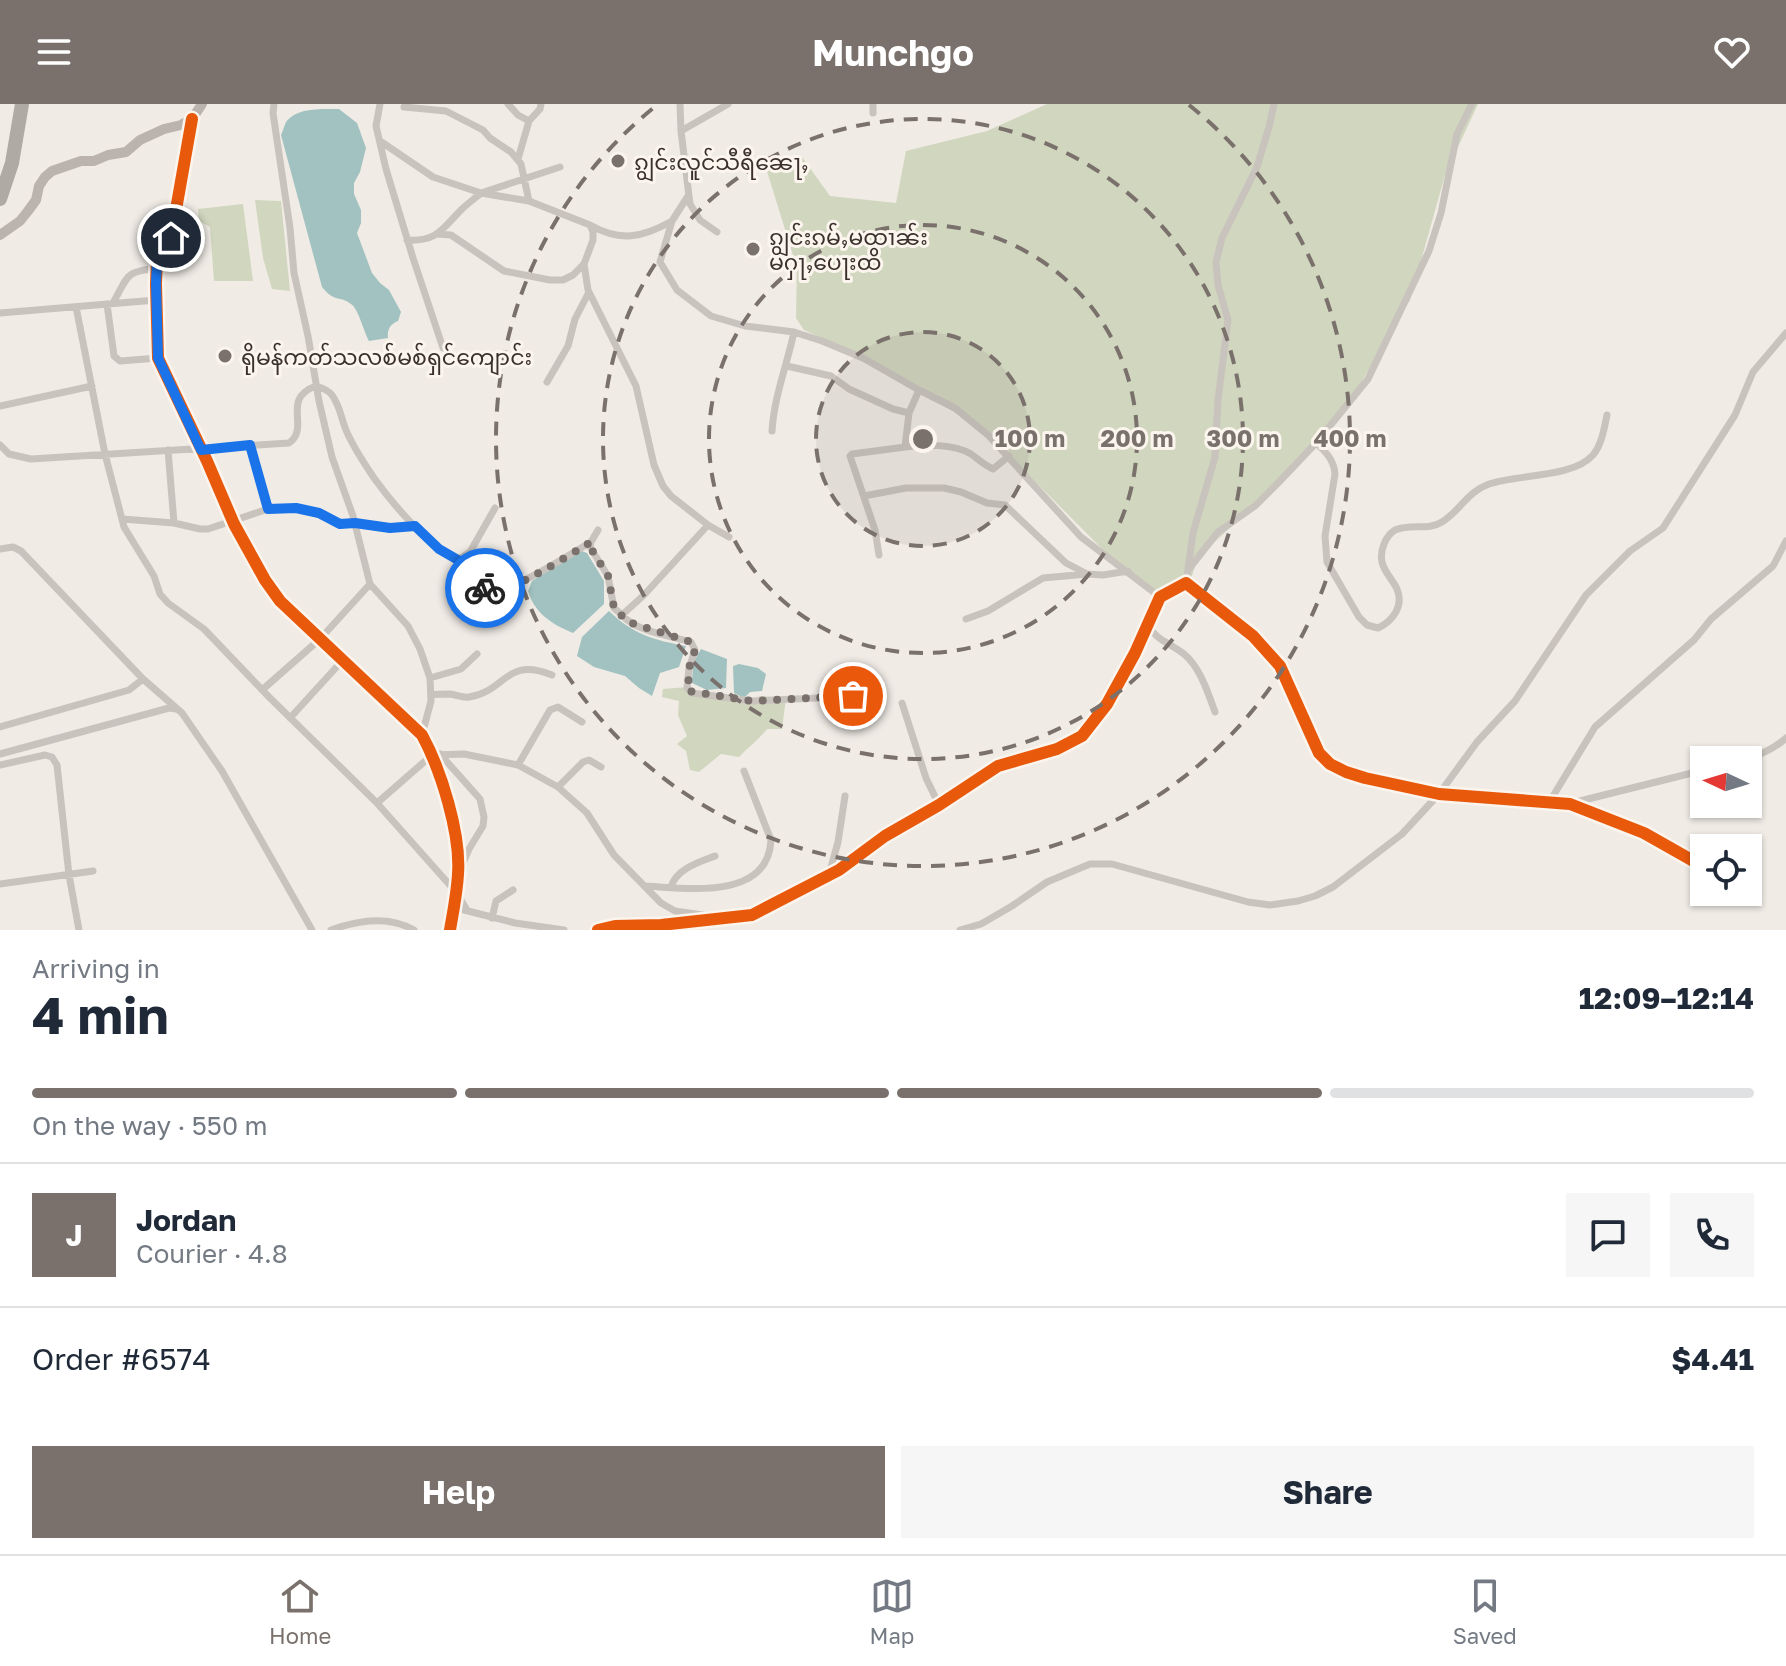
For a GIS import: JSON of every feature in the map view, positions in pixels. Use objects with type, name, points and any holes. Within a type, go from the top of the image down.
[{"type":"highway","points":[[0,199],[12,163],[22,104]]},
{"type":"street","points":[[202,104],[192,119],[171,238],[161,249],[157,268],[158,358],[233,521],[280,601],[422,735],[436,755],[480,799],[483,826],[459,873]]},
{"type":"street","points":[[274,104],[294,273],[332,457],[355,523],[370,584],[408,626],[430,678],[429,710],[422,735]]},
{"type":"street","points":[[380,104],[376,126],[407,240],[443,348]]},
{"type":"street","points":[[508,104],[529,121]]},
{"type":"street","points":[[518,159],[529,121],[541,104]]},
{"type":"street","points":[[680,104],[690,204],[700,220],[717,232]]},
{"type":"street","points":[[681,131],[728,104]]},
{"type":"street","points":[[1186,583],[1193,533],[1215,457],[1228,320],[1218,285],[1216,262],[1222,238],[1257,167],[1274,104]]},
{"type":"street","points":[[1188,570],[1218,532],[1255,506],[1316,443],[1368,379],[1429,251],[1441,213],[1457,134],[1472,104]]},
{"type":"street","points":[[404,107],[446,111],[483,130],[518,159],[529,201]]},
{"type":"street","points":[[0,235],[20,221],[36,200],[39,186],[52,171],[81,161],[94,161],[126,152],[140,140],[192,119]]},
{"type":"street","points":[[380,141],[433,177],[481,193],[529,201],[604,233],[631,236],[657,230],[672,221]]},
{"type":"street","points":[[407,240],[421,241],[437,234],[481,193],[560,167]]},
{"type":"street","points":[[688,196],[672,221],[660,262],[677,290],[711,316],[745,326],[794,332],[863,358],[955,408],[1009,456],[1081,537],[1160,597]]},
{"type":"street","points":[[437,234],[451,235],[504,271],[563,280],[584,264],[593,240],[590,225]]},
{"type":"street","points":[[584,264],[589,292],[636,386],[654,465],[663,486],[708,525],[729,537]]},
{"type":"street","points":[[157,268],[133,271],[110,304],[114,356],[120,361],[158,358]]},
{"type":"street","points":[[547,382],[568,346],[575,319],[589,292]]},
{"type":"street","points":[[0,313],[156,300]]},
{"type":"street","points":[[76,307],[105,454],[124,527],[154,576],[160,594],[204,629],[377,803],[456,892],[467,910]]},
{"type":"street","points":[[772,431],[773,408],[794,332]]},
{"type":"street","points":[[960,930],[981,924],[1047,882],[1090,864],[1112,864],[1248,902],[1270,905],[1298,901],[1333,887],[1402,834],[1439,794],[1477,742],[1515,701],[1586,595],[1630,551],[1663,528],[1735,415],[1753,372],[1786,333]]},
{"type":"street","points":[[787,366],[831,376],[849,389],[909,413]]},
{"type":"street","points":[[0,406],[92,386]]},
{"type":"street","points":[[0,445],[9,454],[31,459],[289,443],[298,432],[299,398],[305,390],[316,386],[330,392],[339,406],[345,428],[376,481],[415,526],[439,549],[458,560],[483,587],[491,591],[502,590],[591,542]]},
{"type":"street","points":[[905,447],[909,413],[919,390]]},
{"type":"street","points":[[1316,443],[1326,451],[1335,474],[1325,536],[1327,562],[1359,617],[1367,625],[1378,628],[1394,617],[1398,608],[1398,591],[1382,563],[1385,543],[1391,532],[1433,527],[1459,508],[1472,492],[1489,484],[1559,472],[1587,460],[1595,454],[1602,439],[1607,415]]},
{"type":"street","points":[[250,445],[268,509]]},
{"type":"street","points":[[879,555],[875,530],[850,459],[852,454],[905,447],[957,448],[993,469],[1009,456]]},
{"type":"street","points":[[168,450],[174,523]]},
{"type":"street","points":[[864,496],[906,488],[944,488],[987,503],[1005,505],[1066,563],[1087,574]]},
{"type":"street","points":[[122,519],[208,529],[268,509],[296,508],[319,513],[340,524],[390,528],[415,526]]},
{"type":"street","points":[[458,560],[470,552],[495,508]]},
{"type":"street","points":[[622,615],[708,525]]},
{"type":"street","points":[[598,530],[590,547],[608,576],[614,608],[638,627],[691,642],[695,650],[689,668],[688,691],[752,701],[861,696]]},
{"type":"street","points":[[1550,801],[1595,727],[1773,566],[1786,541]]},
{"type":"street","points":[[0,549],[13,547],[21,551],[143,679],[182,713],[222,771],[312,930]]},
{"type":"street","points":[[966,619],[988,611],[1043,578],[1128,571]]},
{"type":"street","points":[[1186,583],[1253,636],[1280,666],[1319,753],[1330,764],[1346,772],[1439,794],[1570,804],[1644,833],[1690,859]]},
{"type":"street","points":[[598,930],[663,928],[752,915],[839,870],[885,836],[998,766],[1057,749],[1082,736],[1107,704],[1160,597],[1186,583]]},
{"type":"street","points":[[262,690],[320,639],[370,584]]},
{"type":"street","points":[[1148,626],[1157,638],[1186,655],[1194,664],[1215,712]]},
{"type":"street","points":[[430,678],[461,669],[477,654]]},
{"type":"street","points":[[290,718],[342,661]]},
{"type":"street","points":[[431,695],[451,694],[467,698],[483,693],[510,674],[528,668],[552,675]]},
{"type":"street","points":[[0,727],[129,690],[143,679]]},
{"type":"street","points":[[902,703],[926,778],[939,805]]},
{"type":"street","points":[[518,765],[550,710],[558,707],[582,722]]},
{"type":"street","points":[[79,930],[55,760],[45,755],[2,764],[1,754],[169,708],[176,709]]},
{"type":"street","points":[[1762,753],[1786,738]]},
{"type":"street","points":[[377,803],[436,755],[464,754],[518,765],[558,787],[587,813],[614,855],[651,895],[668,908],[727,918]]},
{"type":"street","points":[[436,755],[458,854],[459,873],[450,930]]},
{"type":"street","points":[[558,787],[583,762],[589,760],[601,767]]},
{"type":"street","points":[[645,886],[723,887],[747,880],[757,872],[766,860],[771,840],[744,771]]},
{"type":"street","points":[[1570,804],[1690,774]]},
{"type":"street","points":[[829,875],[845,796]]},
{"type":"street","points":[[671,887],[678,875],[715,856]]},
{"type":"street","points":[[0,884],[93,871]]},
{"type":"street","points":[[492,918],[496,901],[513,890]]},
{"type":"street","points":[[454,908],[564,930]]},
{"type":"street","points":[[331,930],[377,920],[414,930]]},
{"type":"green space","points":[[1047,104],[1478,104],[1445,175],[1410,300],[1346,408],[1251,509],[1199,556],[1189,584],[1162,602],[1128,575],[985,431],[848,350],[804,330],[796,318],[797,268],[766,168],[802,157],[830,196],[896,203],[906,151],[987,131]]},
{"type":"green space","points":[[255,200],[281,201],[290,291],[272,289],[263,258]]},
{"type":"green space","points":[[243,204],[253,281],[214,281],[210,227],[199,221],[198,209]]},
{"type":"green space","points":[[688,687],[709,697],[744,702],[760,696],[786,698],[782,729],[767,729],[739,757],[721,754],[699,772],[690,770],[686,751],[677,744],[687,736],[678,715],[679,701],[662,697],[663,689]]},
{"type":"water","points":[[339,109],[357,123],[366,148],[354,183],[354,194],[361,210],[357,233],[372,273],[389,290],[401,312],[388,332],[388,338],[369,341],[354,306],[330,295],[322,287],[281,135],[286,122],[297,114]]},
{"type":"water","points":[[579,550],[587,553],[604,581],[604,604],[573,633],[545,617],[528,591],[532,581]]},
{"type":"water","points":[[609,611],[627,626],[645,635],[686,646],[679,667],[660,673],[652,696],[625,676],[594,667],[577,656],[582,637]]},
{"type":"water","points":[[701,649],[727,659],[726,688],[707,690],[692,683],[693,663]]},
{"type":"water","points":[[739,664],[758,668],[766,674],[762,691],[750,692],[744,698],[734,693],[733,666]]},
{"type":"cycle path","points":[[192,119],[171,238],[157,259],[158,358],[234,524],[265,580],[280,601],[422,735],[443,784],[456,840],[458,874],[450,930]]},
{"type":"cycle path","points":[[598,930],[752,915],[839,870],[885,836],[998,766],[1057,749],[1082,736],[1107,704],[1135,653],[1160,597],[1186,583],[1253,636],[1280,666],[1319,753],[1330,764],[1365,778],[1439,794],[1570,804],[1644,833],[1690,859]]},
{"type":"way so far","points":[[485,588],[502,590],[523,581],[591,542],[596,559],[608,576],[614,608],[638,627],[691,642],[694,646],[688,691],[752,701],[853,696]]},
{"type":"place","name":"ၵျွင်းလူင်သီရီၼေႃႇ","points":[[618,161]]},
{"type":"place","name":"ၵျွင်းၵမ်ႇမထၢၼ်း မႁႃႇပေႃးထိ","points":[[753,249]]},
{"type":"place","name":"ရိုမန်ကတ်သလစ်မစ်ရှင်ကျောင်း","points":[[225,356]]},
{"type":"route","points":[[171,238],[157,259],[158,358],[201,450],[250,445],[268,509],[296,508],[319,513],[340,524],[390,528],[415,526],[439,549],[458,560],[485,588]]}]
